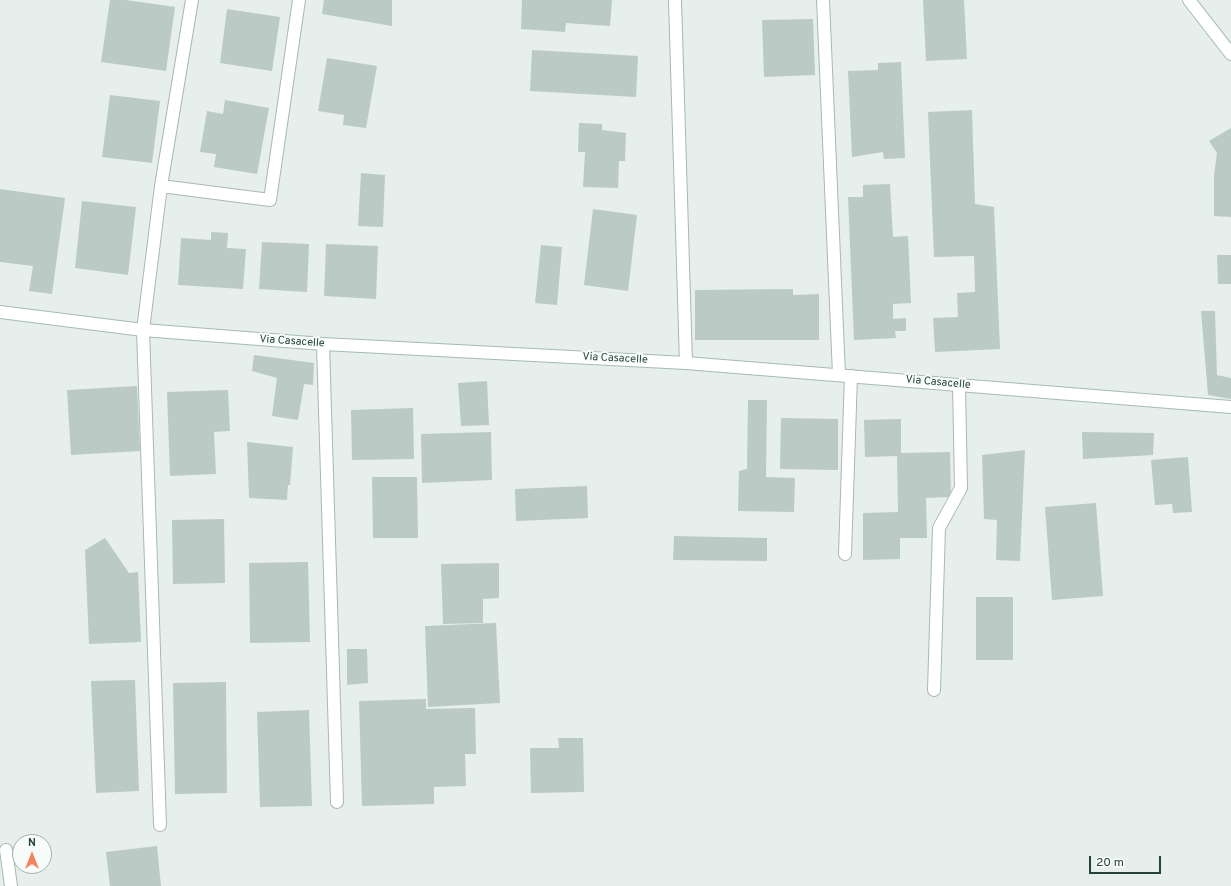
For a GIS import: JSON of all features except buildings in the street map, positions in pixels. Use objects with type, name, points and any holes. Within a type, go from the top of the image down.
[{"type":"street","points":[[160,825],[143,330],[161,186],[192,0]]},
{"type":"street","points":[[161,186],[270,200],[299,0]]},
{"type":"street","points":[[675,0],[686,363]]},
{"type":"street","points":[[823,0],[845,376],[845,554]]},
{"type":"street","points":[[1189,0],[1231,54]]},
{"type":"street","name":"Via Casacelle","points":[[0,312],[143,330],[323,344],[686,363],[1231,407]]},
{"type":"street","points":[[323,344],[337,802]]},
{"type":"street","points":[[934,690],[939,528],[961,488],[959,385]]},
{"type":"street","points":[[6,850],[11,886]]}]
